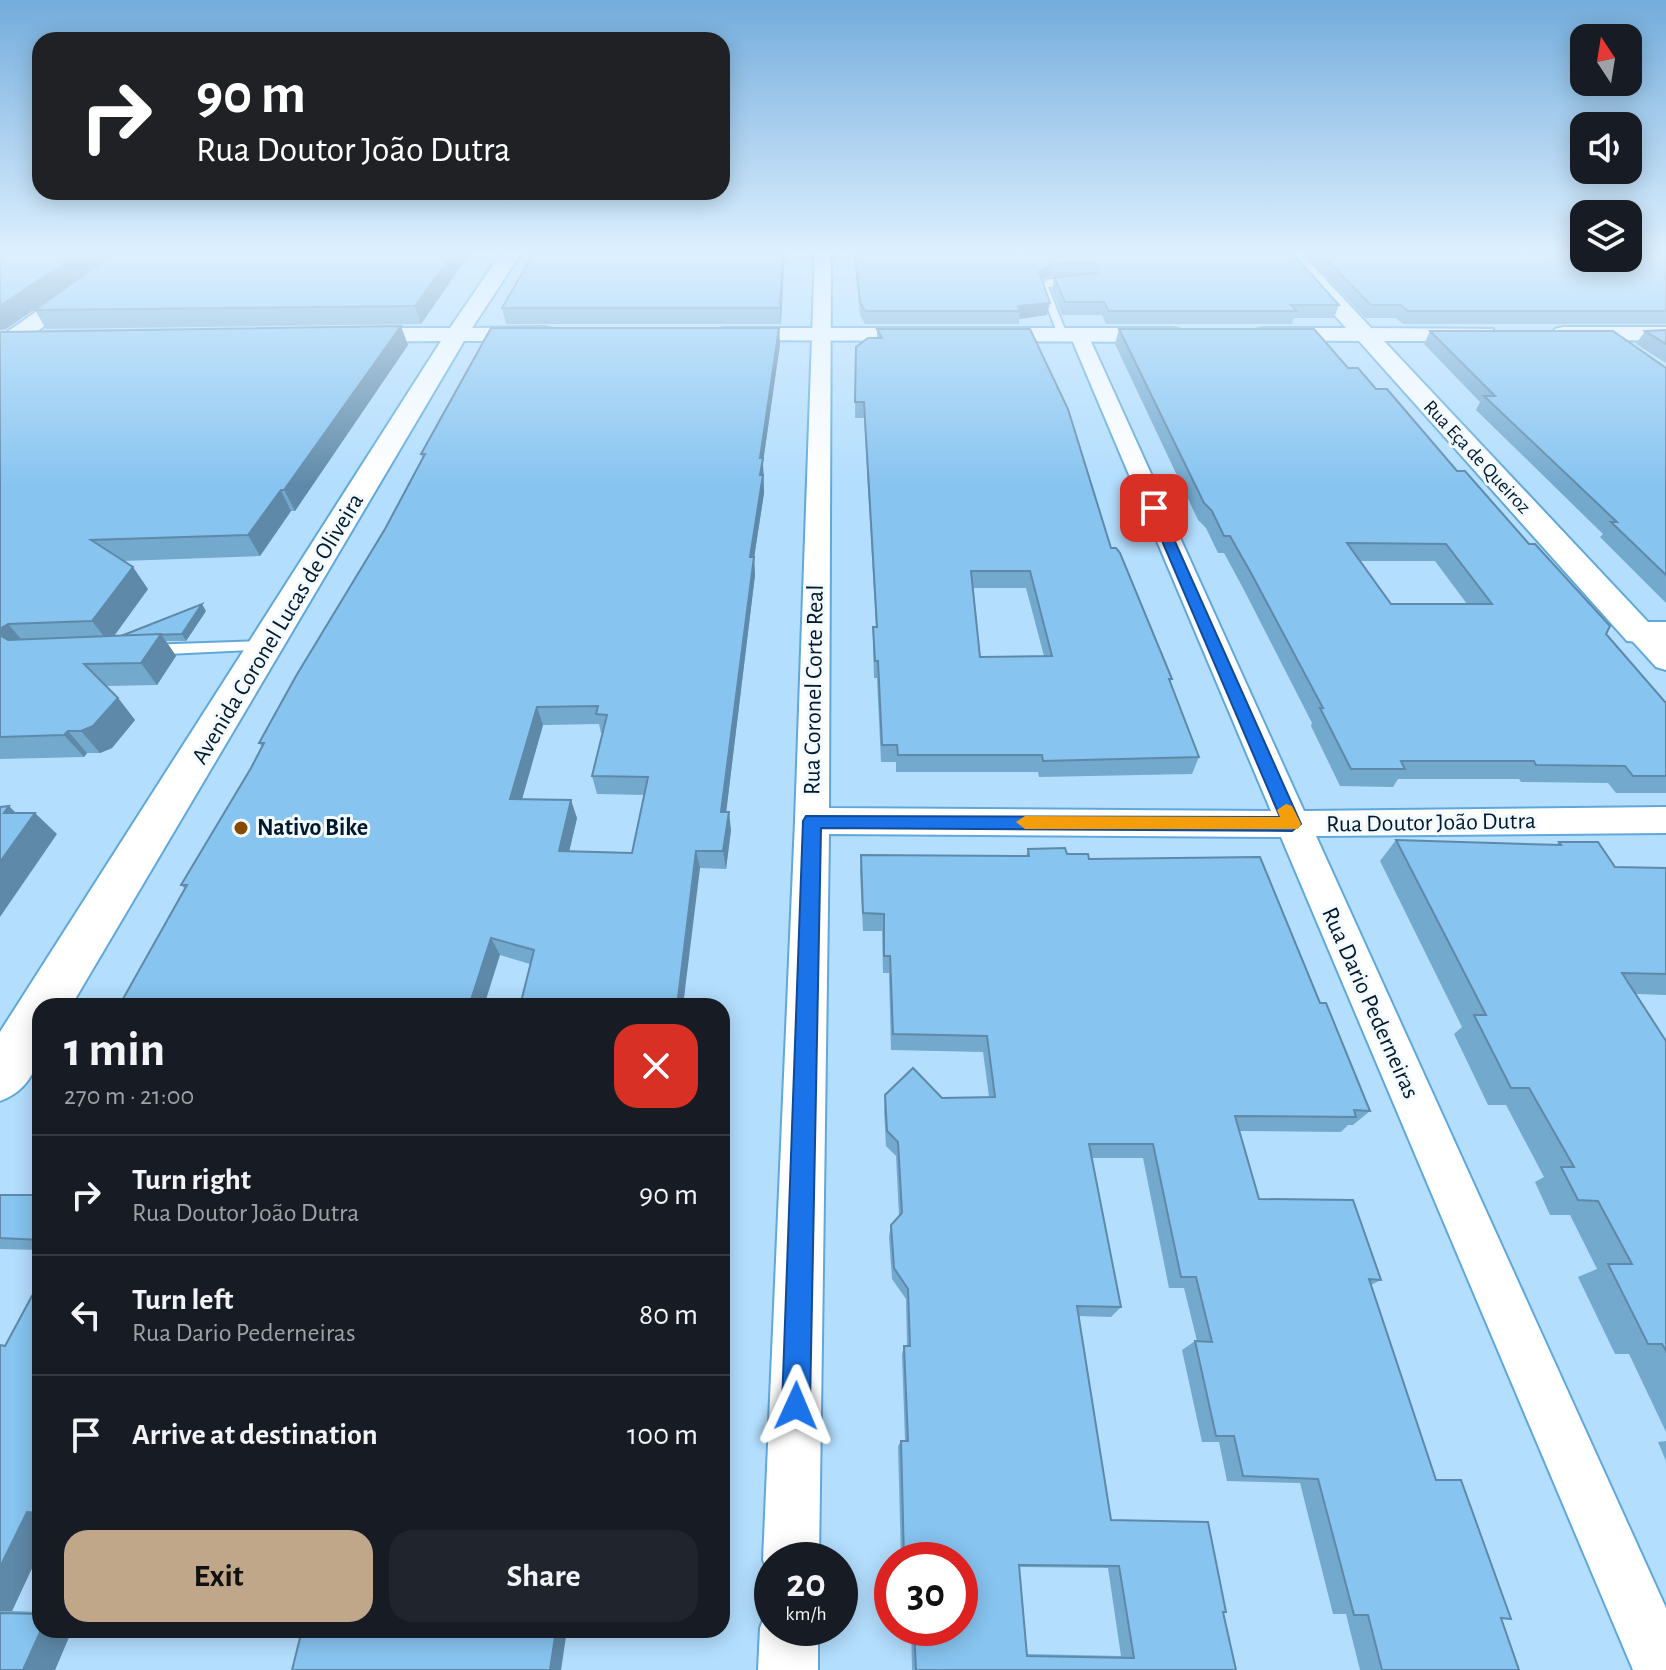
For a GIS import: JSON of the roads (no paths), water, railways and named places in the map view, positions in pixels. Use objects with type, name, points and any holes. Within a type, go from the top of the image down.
[{"type":"street","points":[[4,342],[21,330]]},
{"type":"street","name":"Avenida Coronel Lucas de Oliveira","points":[[50,998],[460,330]]},
{"type":"street","name":"Rua Coronel Corte Real","points":[[792,1542],[812,821],[819,330]]},
{"type":"street","name":"Rua Eça de Queiroz","points":[[1359,330],[1652,633],[1666,661]]},
{"type":"street","points":[[1237,335],[1501,334]]},
{"type":"street","points":[[1547,334],[1666,334]]},
{"type":"street","points":[[1608,334],[1631,351]]},
{"type":"street","points":[[330,335],[567,335]]},
{"type":"street","points":[[693,335],[1190,335]]},
{"type":"street","name":"Rua Dario Pederneiras","points":[[1070,335],[1292,824],[1663,1670]]},
{"type":"street","points":[[4,342],[45,338]]},
{"type":"street","name":"Rua Doutor João Dutra","points":[[812,821],[1292,824],[1666,820]]},
{"type":"street","points":[[0,1077],[32,1026]]},
{"type":"street","points":[[788,1670],[789,1646]]},
{"type":"lane","points":[[1067,330],[1070,335]]},
{"type":"lane","points":[[132,650],[267,646]]},
{"type":"place","name":"Nativo Bike","points":[[241,828]]}]
